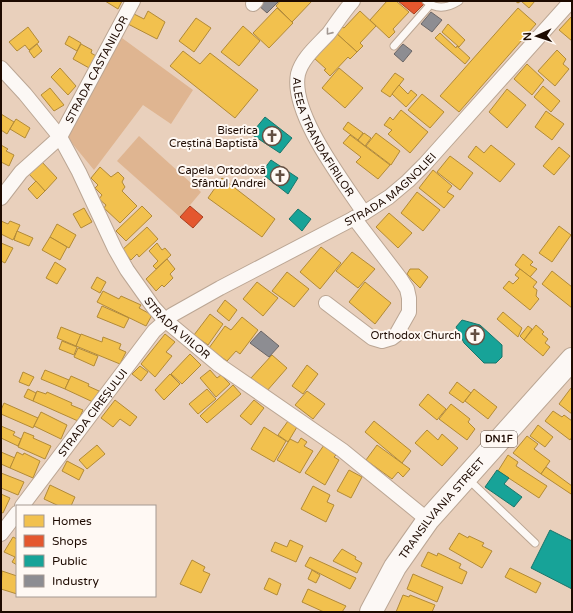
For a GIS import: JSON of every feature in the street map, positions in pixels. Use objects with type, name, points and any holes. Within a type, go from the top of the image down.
[{"type":"main road","name":"TRANSILVANIA STREET","points":[[371,612],[395,567],[428,520],[572,359]]},
{"type":"street","name":"STRADA CASTANILOR","points":[[1,198],[21,172],[60,137],[133,1]]},
{"type":"street","name":"ALEEA TRANDAFIRILOR","points":[[326,304],[372,338],[382,341],[396,335],[409,312],[409,298],[407,289],[359,215],[315,139],[302,108],[299,96],[298,75],[307,57],[329,32],[352,1]]},
{"type":"street","name":"STRADA MAGNOLIEI","points":[[165,320],[220,288],[359,215],[389,196],[408,181],[425,164],[571,1]]},
{"type":"street","name":"STRADA VIILOR","points":[[1,68],[25,94],[60,137],[79,172],[115,249],[127,270],[154,308],[165,320],[219,365],[342,450],[428,520]]},
{"type":"street","name":"STRADA CIREȘULUI","points":[[23,505],[154,331],[165,320]]},
{"type":"street","points":[[1,534],[16,514]]},
{"type":"lane","points":[[394,46],[428,3],[441,7],[449,7],[459,1]]},
{"type":"lane","points":[[466,477],[535,543]]},
{"type":"shaded area","points":[[122,38],[193,90],[171,124],[143,105],[94,170],[66,136]]},
{"type":"shaded area","points":[[139,136],[201,192],[180,217],[117,161]]},
{"type":"building: Homes","points":[[105,1],[122,1],[118,9]]},
{"type":"building: Homes","points":[[280,1],[312,1],[292,22],[276,6]]},
{"type":"building: Homes","points":[[387,1],[396,1],[409,12],[393,29],[395,32],[389,38],[370,20]]},
{"type":"building: Homes","points":[[521,1],[535,1],[529,8]]},
{"type":"building: Homes","points":[[277,8],[293,23],[269,48],[253,33]]},
{"type":"building: Homes","points":[[518,8],[536,24],[459,112],[440,96]]},
{"type":"building: Homes","points":[[148,11],[165,22],[157,39],[128,24],[134,14],[144,19]]},
{"type":"building: Homes","points":[[360,11],[376,26],[360,43],[363,46],[357,52],[336,33],[342,27],[344,28]]},
{"type":"building: Homes","points":[[572,16],[572,41],[559,30]]},
{"type":"building: Homes","points":[[196,18],[211,28],[194,52],[179,41]]},
{"type":"building: Homes","points":[[448,24],[465,40],[459,47],[442,32]]},
{"type":"building: Homes","points":[[243,26],[260,41],[239,66],[221,52]]},
{"type":"building: Homes","points":[[28,27],[39,42],[29,50],[25,45],[17,51],[9,42]]},
{"type":"building: Homes","points":[[336,33],[357,52],[350,59],[348,57],[330,76],[324,70],[326,69],[314,58],[330,42],[329,41]]},
{"type":"building: Homes","points":[[440,33],[456,48],[457,46],[470,58],[465,64],[435,38]]},
{"type":"building: Homes","points":[[69,36],[81,43],[77,51],[65,44]]},
{"type":"building: Homes","points":[[37,44],[42,51],[34,58],[29,51]]},
{"type":"building: Homes","points":[[81,44],[92,50],[91,53],[98,57],[91,69],[73,59]]},
{"type":"building: Homes","points":[[557,50],[566,59],[563,64],[569,69],[555,86],[538,71]]},
{"type":"building: Homes","points":[[183,51],[200,64],[210,53],[258,90],[235,118],[170,66]]},
{"type":"building: Homes","points":[[527,64],[544,80],[532,95],[514,79]]},
{"type":"building: Homes","points":[[60,68],[76,86],[68,95],[51,77]]},
{"type":"building: Homes","points":[[339,68],[363,88],[345,108],[322,88]]},
{"type":"building: Homes","points":[[395,73],[404,79],[390,97],[381,91]]},
{"type":"building: Homes","points":[[399,85],[408,94],[411,90],[417,95],[406,107],[392,94]]},
{"type":"building: Homes","points":[[543,86],[560,101],[551,112],[534,97]]},
{"type":"building: Homes","points":[[50,88],[64,105],[54,111],[41,95]]},
{"type":"building: Homes","points":[[507,89],[526,105],[507,128],[489,112]]},
{"type":"building: Homes","points":[[422,94],[444,112],[430,128],[408,110]]},
{"type":"building: Homes","points":[[401,110],[428,132],[410,153],[388,134],[392,130],[384,125],[390,117],[393,120]]},
{"type":"building: Homes","points":[[546,111],[564,124],[552,140],[535,127]]},
{"type":"building: Homes","points":[[1,114],[14,122],[7,134],[1,130]]},
{"type":"building: Homes","points":[[16,119],[30,128],[25,138],[10,129]]},
{"type":"building: Homes","points":[[348,122],[363,133],[358,140],[343,129]]},
{"type":"building: Homes","points":[[364,133],[371,138],[365,146],[358,140]]},
{"type":"building: Homes","points":[[376,133],[400,151],[391,165],[366,146]]},
{"type":"building: Homes","points":[[350,135],[390,165],[378,179],[356,162],[361,157],[343,143]]},
{"type":"building: Homes","points":[[1,145],[8,149],[6,151],[14,155],[9,166],[1,162]]},
{"type":"building: Homes","points":[[491,145],[515,164],[500,182],[468,157],[476,146],[484,153]]},
{"type":"building: Homes","points":[[559,147],[570,156],[554,175],[543,166]]},
{"type":"building: Homes","points":[[450,156],[473,173],[460,190],[437,172]]},
{"type":"building: Homes","points":[[41,161],[57,178],[45,191],[28,173]]},
{"type":"building: Homes","points":[[100,167],[111,177],[118,172],[124,178],[122,182],[125,187],[122,191],[137,206],[120,223],[104,208],[106,205],[99,199],[102,195],[95,188],[98,185],[91,178]]},
{"type":"building: Homes","points":[[433,170],[452,186],[447,192],[454,196],[444,208],[419,188]]},
{"type":"building: Homes","points":[[222,178],[275,219],[262,237],[208,198]]},
{"type":"building: Homes","points":[[36,181],[45,191],[37,199],[28,189]]},
{"type":"building: Homes","points":[[417,192],[440,210],[423,231],[401,213]]},
{"type":"building: Homes","points":[[142,206],[152,216],[126,241],[116,231]]},
{"type":"building: Homes","points":[[84,208],[92,222],[81,228],[73,214]]},
{"type":"building: Homes","points":[[389,213],[412,233],[398,248],[376,227]]},
{"type":"building: Homes","points":[[1,221],[8,224],[10,221],[20,225],[13,240],[1,234]]},
{"type":"building: Homes","points":[[57,224],[76,235],[69,248],[50,237]]},
{"type":"building: Homes","points":[[559,226],[571,235],[552,262],[539,253]]},
{"type":"building: Homes","points":[[147,227],[158,239],[139,257],[137,254],[131,260],[122,250]]},
{"type":"building: Homes","points":[[17,231],[33,238],[29,246],[14,240]]},
{"type":"building: Homes","points":[[50,237],[67,247],[60,260],[42,250]]},
{"type":"building: Homes","points":[[1,243],[13,248],[5,263],[1,261]]},
{"type":"building: Homes","points":[[157,243],[162,250],[165,248],[171,255],[156,269],[153,266],[158,261],[149,251]]},
{"type":"building: Homes","points":[[321,247],[341,263],[320,289],[300,272]]},
{"type":"building: Homes","points":[[352,252],[375,269],[358,288],[336,271]]},
{"type":"building: Homes","points":[[523,254],[533,262],[530,265],[537,269],[530,277],[515,265]]},
{"type":"building: Homes","points":[[167,259],[175,269],[170,274],[173,278],[164,287],[162,285],[156,291],[146,279]]},
{"type":"building: Homes","points":[[55,262],[66,269],[57,284],[46,278]]},
{"type":"building: Homes","points":[[410,269],[419,269],[428,277],[420,288],[407,274]]},
{"type":"building: Homes","points":[[520,269],[537,282],[533,287],[537,290],[536,296],[539,299],[530,310],[503,288],[509,281],[513,284],[519,278],[515,275]]},
{"type":"building: Homes","points":[[552,271],[572,287],[572,308],[542,284]]},
{"type":"building: Homes","points":[[287,272],[309,289],[294,307],[272,291]]},
{"type":"building: Homes","points":[[97,277],[106,282],[100,293],[91,288]]},
{"type":"building: Homes","points":[[257,282],[278,298],[263,316],[243,299]]},
{"type":"building: Homes","points":[[365,282],[391,303],[375,324],[349,302]]},
{"type":"building: Homes","points":[[103,291],[119,299],[121,296],[141,305],[139,308],[152,315],[146,326],[97,302]]},
{"type":"building: Homes","points":[[225,300],[237,310],[229,321],[217,311]]},
{"type":"building: Homes","points":[[102,306],[129,318],[124,328],[97,317]]},
{"type":"building: Homes","points":[[503,312],[522,328],[518,337],[497,319]]},
{"type":"building: Homes","points":[[210,314],[223,324],[208,345],[194,335]]},
{"type":"building: Homes","points":[[242,317],[258,330],[240,354],[236,351],[227,361],[209,348],[225,326],[231,330]]},
{"type":"building: Homes","points":[[536,325],[544,332],[542,334],[548,339],[545,343],[550,347],[543,356],[524,340]]},
{"type":"building: Homes","points":[[528,326],[532,329],[524,340],[520,336]]},
{"type":"building: Homes","points":[[61,327],[81,335],[76,346],[57,338]]},
{"type":"building: Homes","points":[[81,334],[102,342],[103,337],[121,344],[119,349],[126,352],[120,364],[76,346]]},
{"type":"building: Homes","points":[[165,334],[175,342],[166,352],[172,356],[155,377],[141,364]]},
{"type":"building: Homes","points":[[62,341],[77,347],[74,355],[59,349]]},
{"type":"building: Homes","points":[[78,348],[98,356],[94,366],[74,357]]},
{"type":"building: Homes","points":[[190,354],[201,365],[182,384],[171,374]]},
{"type":"building: Homes","points":[[272,355],[287,368],[266,392],[251,378]]},
{"type":"building: Homes","points":[[307,365],[318,374],[303,394],[292,386]]},
{"type":"building: Homes","points":[[140,366],[148,372],[141,381],[132,374]]},
{"type":"building: Homes","points":[[45,370],[69,380],[65,389],[41,379]]},
{"type":"building: Homes","points":[[210,370],[217,378],[221,375],[230,384],[216,397],[200,378]]},
{"type":"building: Homes","points":[[23,372],[34,377],[29,386],[19,382]]},
{"type":"building: Homes","points":[[170,374],[180,384],[164,400],[155,390]]},
{"type":"building: Homes","points":[[71,376],[89,384],[88,386],[99,391],[93,402],[65,389]]},
{"type":"building: Homes","points":[[457,382],[471,393],[463,403],[449,393]]},
{"type":"building: Homes","points":[[233,385],[241,394],[207,423],[200,416]]},
{"type":"building: Homes","points":[[571,388],[572,389],[572,414],[559,404]]},
{"type":"building: Homes","points":[[28,389],[36,393],[33,401],[24,397]]},
{"type":"building: Homes","points":[[207,389],[216,399],[198,414],[189,404]]},
{"type":"building: Homes","points":[[474,389],[497,407],[488,419],[465,401]]},
{"type":"building: Homes","points":[[37,391],[46,394],[47,392],[72,403],[71,405],[83,410],[78,421],[33,401]]},
{"type":"building: Homes","points":[[307,391],[325,404],[313,419],[295,405]]},
{"type":"building: Homes","points":[[428,394],[446,409],[437,420],[419,405]]},
{"type":"building: Homes","points":[[115,400],[137,417],[130,426],[120,419],[113,427],[101,418]]},
{"type":"building: Homes","points":[[254,400],[264,408],[251,425],[240,416]]},
{"type":"building: Homes","points":[[4,403],[38,418],[33,428],[1,414]]},
{"type":"building: Homes","points":[[451,404],[470,419],[468,422],[475,429],[467,440],[439,419]]},
{"type":"building: Homes","points":[[553,411],[562,417],[564,415],[572,421],[572,437],[570,440],[545,421]]},
{"type":"building: Homes","points":[[41,412],[67,425],[61,439],[34,426]]},
{"type":"building: Homes","points":[[288,421],[297,427],[288,442],[278,435]]},
{"type":"building: Homes","points":[[374,421],[411,451],[402,463],[365,432]]},
{"type":"building: Homes","points":[[538,425],[553,437],[545,447],[530,436]]},
{"type":"building: Homes","points":[[1,426],[15,432],[13,435],[21,439],[18,446],[1,438]]},
{"type":"building: Homes","points":[[264,427],[286,441],[274,462],[251,449]]},
{"type":"building: Homes","points":[[427,430],[438,440],[442,434],[458,448],[442,466],[415,443]]},
{"type":"building: Homes","points":[[24,432],[51,446],[45,459],[18,447]]},
{"type":"building: Homes","points":[[527,436],[538,444],[534,449],[550,461],[541,474],[513,453]]},
{"type":"building: Homes","points":[[301,438],[307,442],[304,446],[313,451],[300,473],[277,460],[290,439],[298,443]]},
{"type":"building: Homes","points":[[97,445],[105,454],[87,469],[79,460]]},
{"type":"building: Homes","points":[[324,445],[336,455],[334,457],[339,460],[325,485],[305,473]]},
{"type":"building: Homes","points":[[377,445],[410,469],[403,477],[398,472],[392,479],[366,460]]},
{"type":"building: Homes","points":[[1,452],[15,458],[10,468],[1,464]]},
{"type":"building: Homes","points":[[17,452],[23,455],[24,453],[40,461],[33,478],[10,468]]},
{"type":"building: Homes","points":[[508,455],[518,462],[516,466],[547,486],[539,498],[498,471]]},
{"type":"building: Homes","points":[[67,461],[84,470],[79,480],[62,471]]},
{"type":"building: Homes","points":[[546,467],[572,486],[571,494],[541,474]]},
{"type":"building: Homes","points":[[349,470],[362,477],[351,498],[337,491]]},
{"type":"building: Homes","points":[[1,473],[24,482],[18,495],[1,488]]},
{"type":"building: Homes","points":[[50,485],[75,497],[71,505],[57,505],[44,499]]},
{"type":"building: Homes","points":[[313,486],[330,495],[327,502],[334,505],[326,522],[301,509]]},
{"type":"building: Homes","points":[[1,494],[10,498],[3,513],[1,512]]},
{"type":"building: Homes","points":[[459,533],[468,538],[469,536],[484,543],[482,546],[492,551],[482,568],[449,549]]},
{"type":"building: Homes","points":[[13,537],[16,538],[16,564],[12,562],[15,557],[4,552]]},
{"type":"building: Homes","points":[[290,540],[303,546],[296,562],[271,551],[275,542],[287,547]]},
{"type":"building: Homes","points":[[342,549],[356,557],[355,559],[362,563],[357,573],[333,561]]},
{"type":"building: Homes","points":[[428,552],[437,556],[438,553],[461,564],[459,568],[467,572],[462,584],[421,566]]},
{"type":"building: Homes","points":[[310,557],[356,578],[350,589],[305,566]]},
{"type":"building: Homes","points":[[192,560],[205,567],[203,571],[210,574],[201,593],[180,584]]},
{"type":"building: Homes","points":[[510,568],[541,583],[536,593],[505,577]]},
{"type":"building: Homes","points":[[312,570],[320,575],[316,583],[308,579]]},
{"type":"building: Homes","points":[[2,571],[16,576],[16,594],[1,589]]},
{"type":"building: Homes","points":[[413,574],[443,587],[437,602],[407,589]]},
{"type":"building: Homes","points":[[269,578],[281,584],[277,595],[264,589]]},
{"type":"building: Homes","points":[[308,589],[346,606],[342,612],[324,612],[302,602]]},
{"type":"building: Homes","points":[[403,595],[409,597],[410,595],[435,605],[432,612],[396,612]]},
{"type":"building: Shops","points":[[398,1],[421,1],[424,4],[414,14]]},
{"type":"building: Shops","points":[[190,206],[203,217],[193,228],[180,217]]},
{"type":"building: Public","name":"Biserica Creștină Baptistă","points":[[265,117],[292,138],[280,153],[251,134]]},
{"type":"building: Public","name":"Capela Ortodoxă Sfântul Andrei","points":[[271,160],[298,178],[288,194],[261,173]]},
{"type":"building: Public","points":[[298,209],[311,219],[302,231],[289,219]]},
{"type":"building: Public","name":"Orthodox Church","points":[[462,320],[480,325],[502,345],[502,357],[496,363],[484,363],[464,343],[456,327]]},
{"type":"building: Public","points":[[497,470],[509,478],[504,484],[522,497],[514,507],[485,487]]},
{"type":"building: Public","points":[[550,530],[572,541],[572,589],[531,568]]},
{"type":"building: Industry","points":[[262,1],[279,1],[267,13],[258,5]]},
{"type":"building: Industry","points":[[431,12],[442,20],[432,32],[421,24]]},
{"type":"building: Industry","points":[[403,44],[412,51],[403,62],[394,54]]},
{"type":"building: Industry","points":[[261,331],[279,346],[269,357],[250,343]]},
{"type":"place","name":"Biserica Creștină Baptistă","points":[[272,136]]},
{"type":"place","name":"Capela Ortodoxă Sfântul Andrei","points":[[280,176]]},
{"type":"place","name":"Orthodox Church","points":[[475,335]]}]
